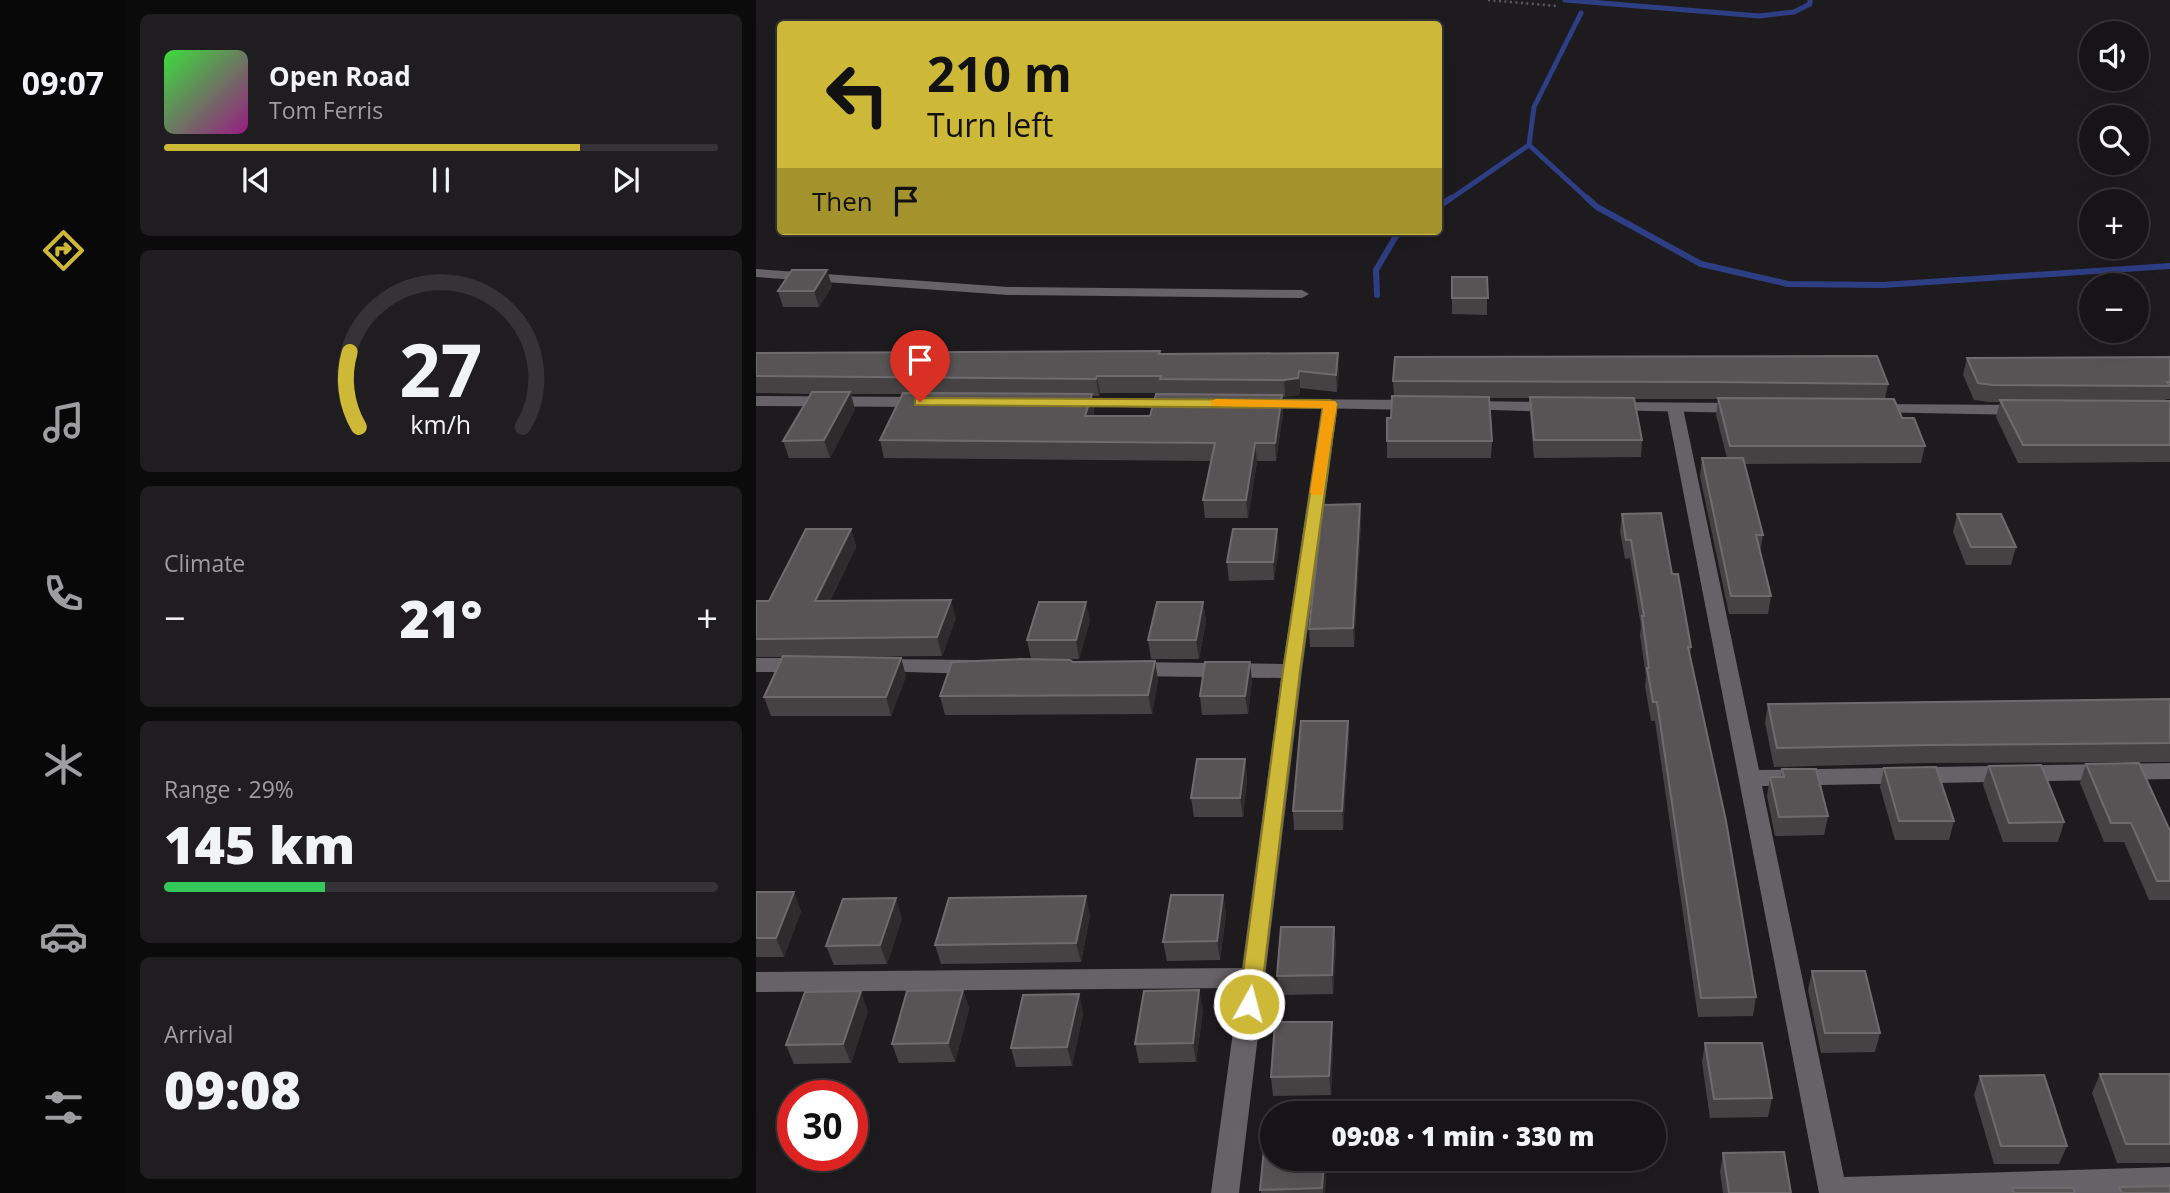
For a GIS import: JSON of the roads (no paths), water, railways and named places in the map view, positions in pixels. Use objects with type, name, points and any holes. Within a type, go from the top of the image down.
[{"type":"street","points":[[756,273],[1008,291],[1301,294]]},
{"type":"street","points":[[756,401],[934,402]]},
{"type":"street","points":[[1057,402],[1193,403]]},
{"type":"street","points":[[1234,404],[1758,408]]},
{"type":"street","points":[[1225,1193],[1292,671],[1330,404]]},
{"type":"street","points":[[1675,408],[1833,1191],[2170,1180]]},
{"type":"street","points":[[1856,409],[2036,410]]},
{"type":"street","points":[[756,665],[825,665]]},
{"type":"street","points":[[866,666],[989,667]]},
{"type":"street","points":[[1113,669],[1292,671]]},
{"type":"street","points":[[1749,778],[2170,771]]},
{"type":"street","points":[[756,982],[1253,978]]},
{"type":"waterway","points":[[1565,0],[1759,16],[1794,12],[1810,4],[1810,0]]},
{"type":"waterway","points":[[1529,145],[1534,107],[1581,13]]},
{"type":"waterway","points":[[1449,200],[1529,145]]},
{"type":"waterway","points":[[1529,145],[1589,200]]},
{"type":"waterway","points":[[1442,204],[1451,198]]},
{"type":"waterway","points":[[1587,198],[1597,207],[1701,264],[1788,284],[1883,285],[2170,266]]},
{"type":"waterway","points":[[1377,295],[1376,270],[1398,235]]}]
